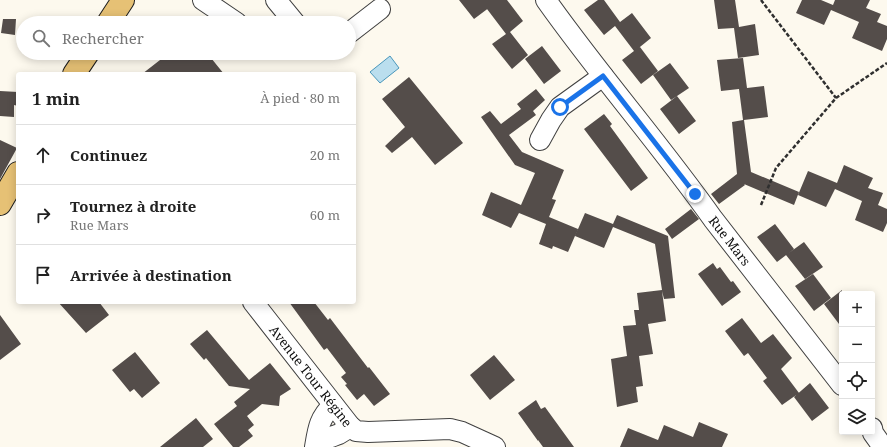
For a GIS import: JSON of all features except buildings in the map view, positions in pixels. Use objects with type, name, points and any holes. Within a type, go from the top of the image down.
[{"type":"main road","points":[[113,16],[123,0]]},
{"type":"main road","points":[[75,72],[83,60]]},
{"type":"main road","points":[[0,204],[16,176]]},
{"type":"street","points":[[203,0],[227,16]]},
{"type":"street","points":[[276,0],[289,16]]},
{"type":"street","name":"Rue Mars","points":[[546,0],[839,381]]},
{"type":"street","points":[[356,28],[380,9]]},
{"type":"street","points":[[540,140],[560,107],[603,76]]},
{"type":"street","name":"Avenue Tour Régine","points":[[255,304],[333,405],[356,431],[368,432],[450,429],[462,432],[486,445]]},
{"type":"street","points":[[316,447],[318,430],[324,414],[333,405]]},
{"type":"street","points":[[875,422],[883,425],[887,429]]},
{"type":"street","points":[[316,447],[321,441],[338,434],[350,426]]},
{"type":"street","points":[[874,435],[883,447]]},
{"type":"path","points":[[761,0],[836,98]]},
{"type":"path","points":[[761,205],[776,168],[836,98],[887,63]]},
{"type":"water","points":[[390,56],[399,68],[380,83],[370,72]]},
{"type":"route","points":[[560,107],[603,76],[695,194]]}]
